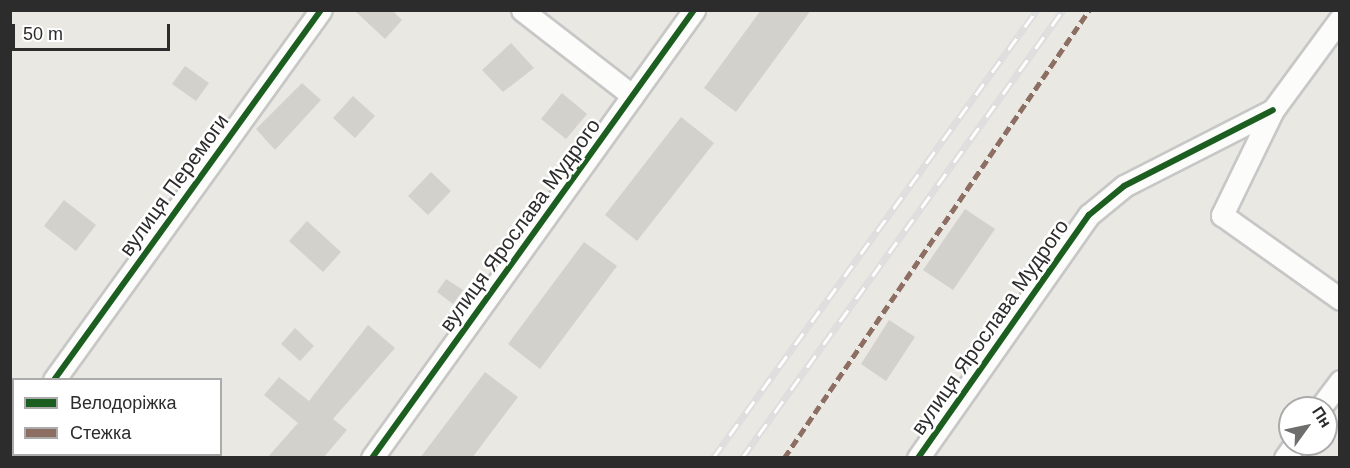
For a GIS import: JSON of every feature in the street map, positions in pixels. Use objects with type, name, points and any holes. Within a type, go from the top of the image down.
[{"type":"street","name":"вулиця Перемоги","points":[[55,378],[321,10]]},
{"type":"street","points":[[522,10],[633,96]]},
{"type":"street","name":"вулиця Ярослава Мудрого","points":[[372,458],[694,10]]},
{"type":"street","points":[[1340,19],[1273,110],[1222,215],[1340,299]]},
{"type":"street","name":"вулиця Ярослава Мудрого","points":[[918,458],[1089,215],[1124,186],[1273,110]]},
{"type":"street","points":[[1329,396],[1340,381]]},
{"type":"building","points":[[354,10],[392,10],[402,20],[385,39]]},
{"type":"building","points":[[761,10],[811,10],[736,112],[704,88]]},
{"type":"building","points":[[511,43],[534,68],[503,92],[482,70]]},
{"type":"building","points":[[185,66],[209,83],[196,101],[172,84]]},
{"type":"building","points":[[302,83],[321,100],[275,150],[256,129]]},
{"type":"building","points":[[562,93],[587,114],[566,139],[541,119]]},
{"type":"building","points":[[353,96],[375,116],[355,138],[333,118]]},
{"type":"building","points":[[681,117],[714,143],[637,241],[605,215]]},
{"type":"building","points":[[431,172],[451,191],[428,215],[408,196]]},
{"type":"building","points":[[64,200],[96,225],[76,251],[44,226]]},
{"type":"building","points":[[965,209],[995,229],[953,290],[923,270]]},
{"type":"building","points":[[307,221],[341,252],[323,272],[289,241]]},
{"type":"building","points":[[584,242],[617,266],[540,369],[508,344]]},
{"type":"building","points":[[446,279],[463,290],[453,304],[437,292]]},
{"type":"building","points":[[889,320],[915,337],[886,381],[861,364]]},
{"type":"building","points":[[368,325],[395,348],[333,419],[347,430],[323,458],[267,458],[298,423],[264,395],[279,377],[309,401]]},
{"type":"building","points":[[295,328],[314,346],[300,361],[281,344]]},
{"type":"building","points":[[485,372],[518,397],[472,458],[420,458]]},
{"type":"railway","points":[[713,458],[1037,10]]},
{"type":"railway","points":[[742,458],[1063,10]]},
{"type":"marked path","points":[[784,458],[1089,10]]},
{"type":"marked path","points":[[799,458],[808,458]]},
{"type":"cycle path","points":[[55,378],[321,10]]},
{"type":"cycle path","points":[[372,458],[694,10]]},
{"type":"cycle path","points":[[918,458],[1089,215],[1124,186],[1273,110]]}]
